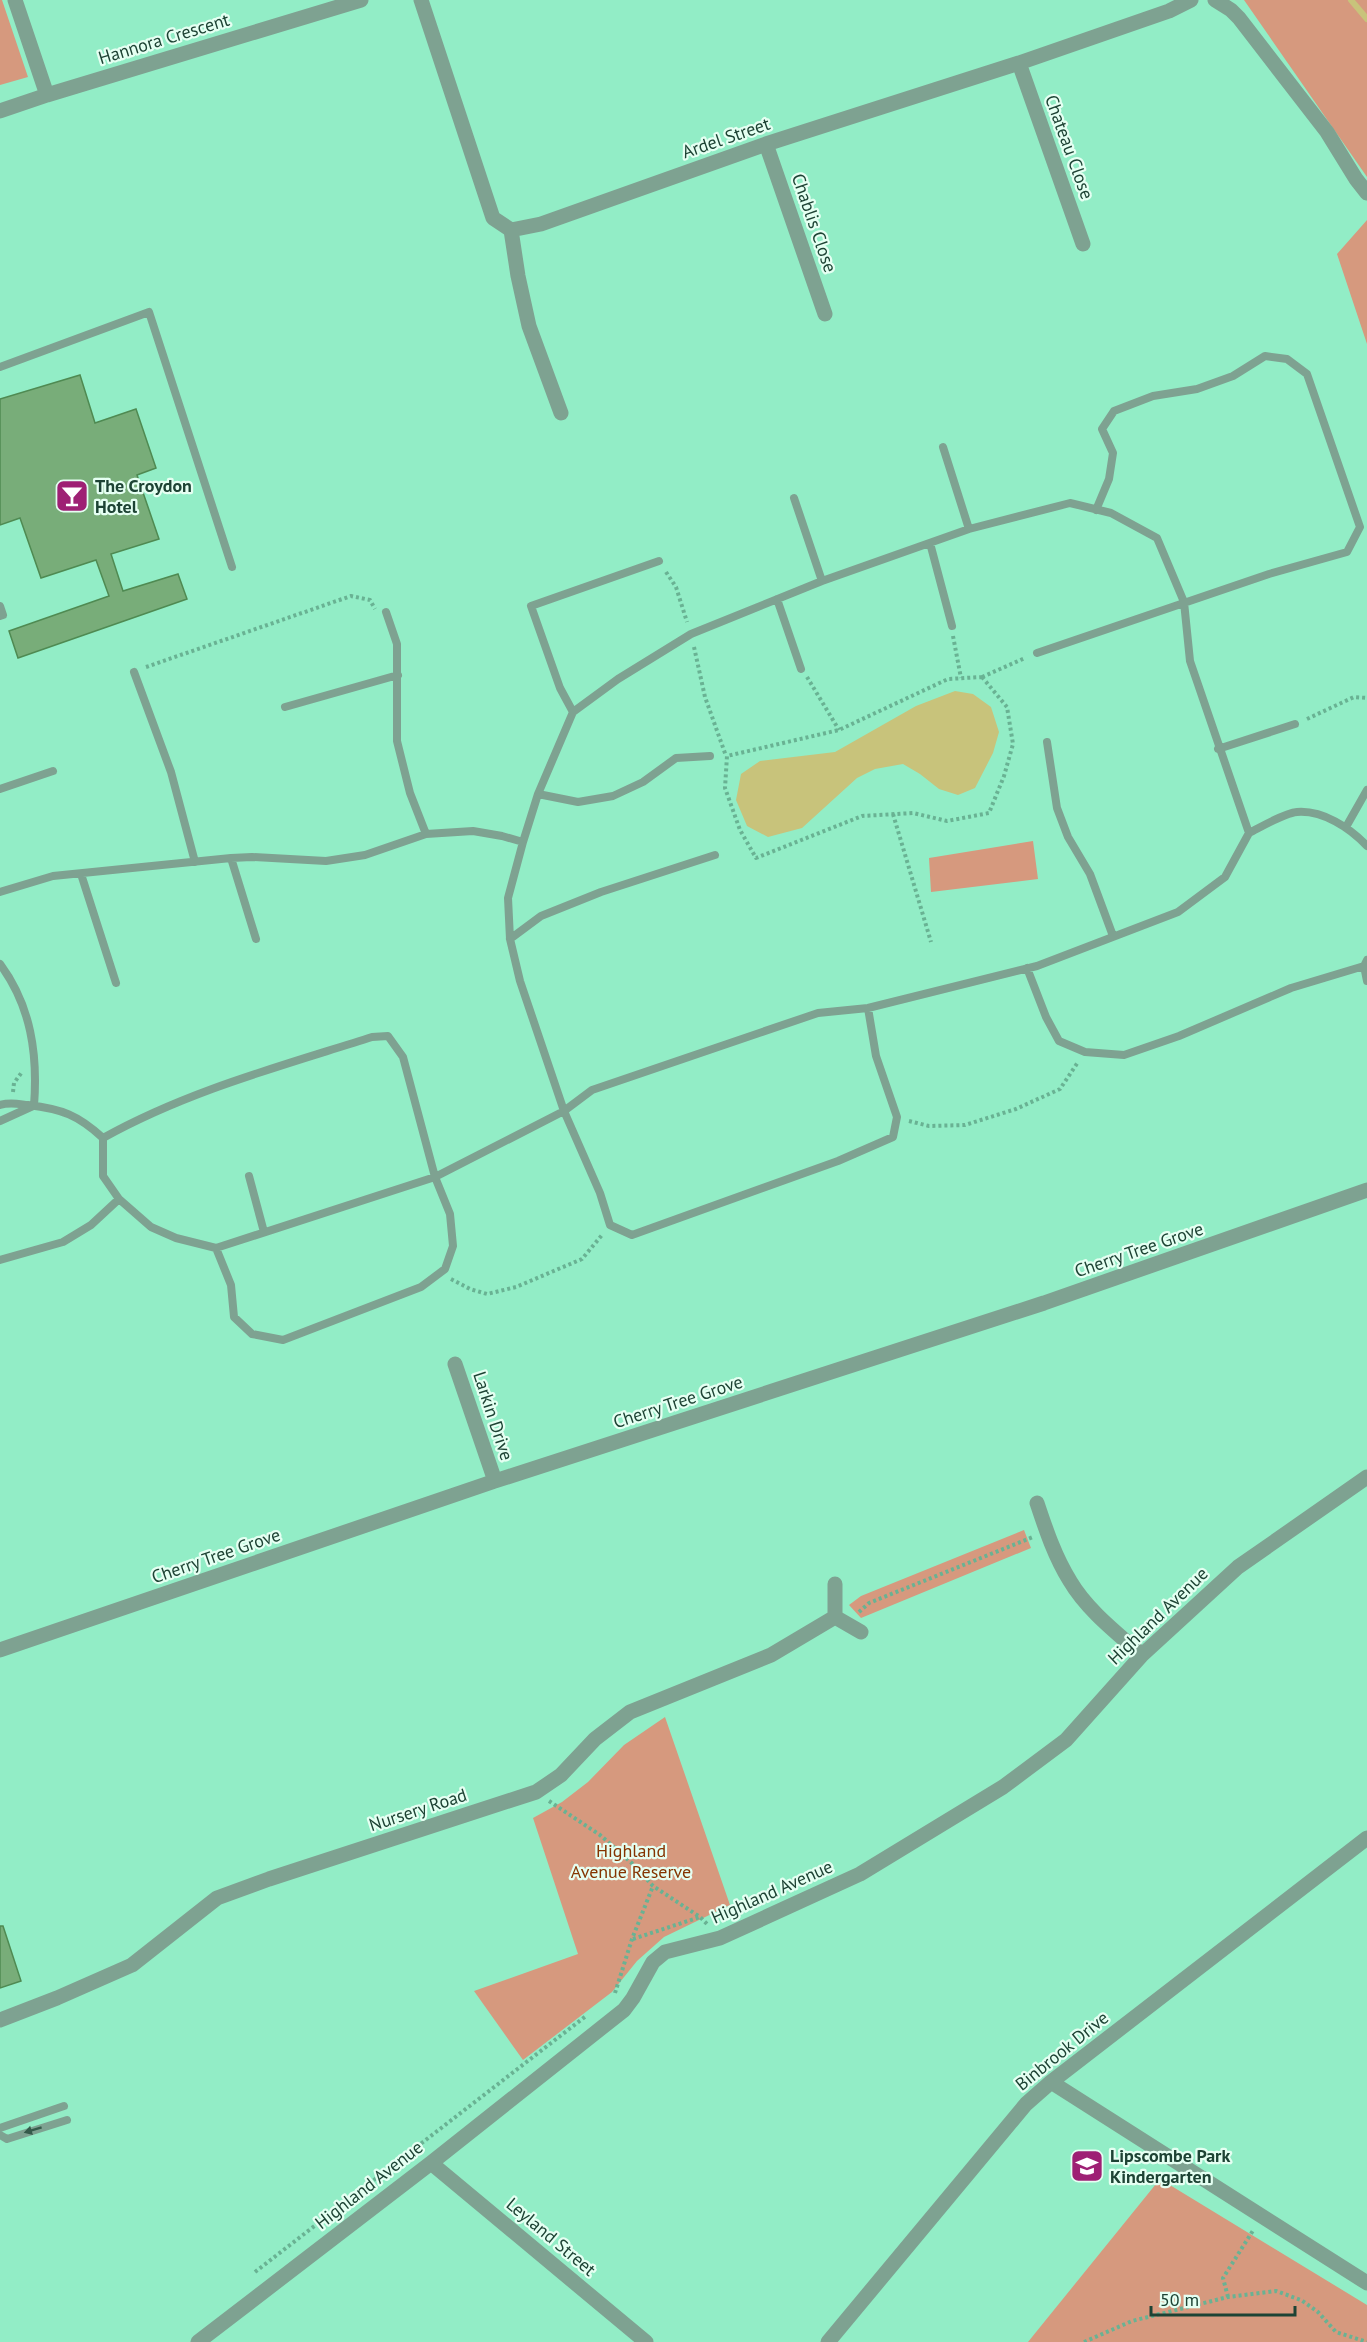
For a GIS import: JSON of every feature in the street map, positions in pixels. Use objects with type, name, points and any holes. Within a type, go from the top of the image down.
[{"type":"street","points":[[15,0],[47,95]]},
{"type":"street","name":"Hannora Crescent","points":[[0,111],[361,0]]},
{"type":"street","points":[[420,0],[492,218],[511,230],[529,326],[561,413]]},
{"type":"street","name":"Ardel Street","points":[[511,230],[541,224],[766,144],[1019,63],[1169,11],[1191,0]]},
{"type":"street","points":[[1215,0],[1239,18],[1273,61],[1327,132],[1367,193]]},
{"type":"street","name":"Chateau Close","points":[[1019,63],[1083,244]]},
{"type":"street","name":"Chablis Close","points":[[766,144],[825,315]]},
{"type":"street","name":"Cherry Tree Grove","points":[[0,1650],[495,1481],[1044,1303],[1367,1190]]},
{"type":"street","name":"Larkin Drive","points":[[455,1364],[495,1481]]},
{"type":"street","name":"Highland Avenue","points":[[198,2342],[431,2163],[624,2010],[653,1962],[665,1952],[720,1938],[860,1874],[1003,1787],[1066,1740],[1142,1655],[1238,1567],[1367,1478]]},
{"type":"street","points":[[1037,1503],[1053,1549],[1070,1583],[1100,1617],[1142,1655]]},
{"type":"street","points":[[835,1584],[836,1617],[855,1628]]},
{"type":"street","name":"Nursery Road","points":[[0,2020],[132,1965],[217,1898],[536,1792],[561,1775],[595,1739],[630,1712],[771,1655],[836,1617]]},
{"type":"street","name":"Binbrook Drive","points":[[828,2342],[1026,2104],[1050,2082],[1367,1838]]},
{"type":"street","points":[[1050,2082],[1367,2283]]},
{"type":"street","name":"Leyland Street","points":[[431,2163],[646,2342]]},
{"type":"lane","points":[[0,367],[149,312],[232,567]]},
{"type":"lane","points":[[1037,653],[1269,574],[1347,552],[1360,527],[1307,374],[1287,359],[1265,356],[1233,376],[1206,386],[1153,396],[1114,411],[1102,429],[1113,453],[1109,479],[1096,510]]},
{"type":"lane","points":[[943,447],[969,529]]},
{"type":"lane","points":[[794,498],[822,581]]},
{"type":"lane","points":[[868,1008],[876,1056],[897,1117],[893,1137],[838,1161],[632,1235],[610,1226],[600,1193],[564,1111],[520,981],[510,939],[508,898],[523,842],[538,794],[573,712],[618,679],[691,634],[822,581],[969,529],[1070,503],[1111,513],[1157,538],[1184,602],[1190,661],[1218,749],[1249,833]]},
{"type":"lane","points":[[930,543],[952,626]]},
{"type":"lane","points":[[573,712],[560,688],[531,606],[659,561]]},
{"type":"lane","points":[[777,599],[801,669]]},
{"type":"lane","points":[[386,612],[397,644],[397,741],[410,793],[426,834]]},
{"type":"lane","points":[[134,672],[171,772],[195,862]]},
{"type":"lane","points":[[285,707],[398,675]]},
{"type":"lane","points":[[1218,749],[1295,724]]},
{"type":"lane","points":[[1047,742],[1057,808],[1068,837],[1090,874],[1113,936]]},
{"type":"lane","points":[[538,794],[578,802],[613,796],[643,782],[676,758],[710,756]]},
{"type":"lane","points":[[0,789],[53,771]]},
{"type":"lane","points":[[1346,827],[1367,790]]},
{"type":"lane","points":[[104,1138],[103,1176],[119,1199],[151,1227],[176,1238],[216,1248],[435,1177],[564,1111],[592,1090],[637,1074],[818,1013],[868,1008],[1027,968],[1178,912],[1225,877],[1249,833],[1295,812],[1318,815],[1346,827],[1367,846]]},
{"type":"lane","points":[[0,892],[53,876],[231,858],[326,861],[365,855],[426,834],[473,831],[523,842]]},
{"type":"lane","points":[[510,939],[541,916],[601,892],[715,855]]},
{"type":"lane","points":[[231,858],[256,939]]},
{"type":"lane","points":[[81,874],[116,983]]},
{"type":"lane","points":[[1027,968],[1046,1017],[1059,1041],[1085,1053],[1124,1055],[1179,1036],[1292,988],[1365,963],[1367,981]]},
{"type":"lane","points":[[0,964],[4,976],[28,1017],[34,1043],[36,1081],[34,1106]]},
{"type":"lane","points":[[104,1138],[129,1123],[205,1091],[372,1036],[388,1036],[403,1057],[435,1177],[450,1214],[453,1246],[445,1269],[421,1287],[283,1340],[252,1334],[234,1317],[231,1285],[216,1248]]},
{"type":"lane","points":[[0,1105],[8,1103],[58,1109],[84,1121],[104,1138]]},
{"type":"lane","points":[[0,1121],[34,1106]]},
{"type":"lane","points":[[249,1176],[264,1232]]},
{"type":"lane","points":[[0,1260],[63,1242],[91,1226],[119,1199]]},
{"type":"lane","points":[[0,2128],[64,2106]]},
{"type":"lane","points":[[0,2135],[7,2139],[67,2120]]},
{"type":"path","points":[[659,561],[676,587],[691,634],[705,697],[727,756],[725,788],[740,830],[756,858],[862,816],[913,813],[947,821],[988,813],[1004,776],[1013,744],[1007,707],[982,677]]},
{"type":"path","points":[[134,672],[351,596],[370,600],[377,612],[386,612]]},
{"type":"path","points":[[952,626],[961,678]]},
{"type":"path","points":[[710,756],[727,756],[839,730],[948,679],[982,677],[1037,653]]},
{"type":"path","points":[[801,669],[839,730]]},
{"type":"path","points":[[1295,724],[1354,697],[1367,698]]},
{"type":"path","points":[[893,814],[931,942]]},
{"type":"path","points":[[897,1117],[929,1126],[965,1125],[1016,1109],[1060,1089],[1085,1053]]},
{"type":"path","points":[[439,1274],[470,1289],[487,1294],[516,1287],[582,1259],[610,1226]]},
{"type":"path","points":[[855,1628],[868,1603],[1047,1532]]},
{"type":"path","points":[[536,1792],[600,1836],[634,1864],[652,1886],[700,1917],[720,1938]]},
{"type":"path","points":[[614,1994],[652,1886]]},
{"type":"path","points":[[632,1939],[700,1917]]},
{"type":"path","points":[[255,2272],[596,2008]]},
{"type":"path","points":[[1228,2297],[1223,2278],[1262,2217]]},
{"type":"path","points":[[1084,2342],[1132,2321],[1228,2297],[1276,2291],[1301,2300],[1318,2312],[1335,2331],[1367,2342]]},
{"type":"green space","points":[[0,0],[2,0],[28,77],[0,85]]},
{"type":"green space","points":[[1244,0],[1367,0],[1367,177]]},
{"type":"green space","points":[[1367,220],[1367,344],[1337,254]]},
{"type":"green space","points":[[1033,841],[1038,879],[931,892],[929,858]]},
{"type":"green space","points":[[1024,1530],[1031,1548],[861,1618],[849,1605],[861,1596]]},
{"type":"green space","name":"Highland Avenue Reserve","points":[[665,1717],[730,1905],[664,1937],[637,1961],[612,1992],[523,2060],[474,1991],[578,1954],[533,1818],[562,1802],[588,1782],[624,1745]]},
{"type":"green space","points":[[1160,2179],[1367,2305],[1367,2342],[1028,2342]]},
{"type":"shaded area","points":[[955,691],[973,694],[991,707],[999,732],[993,753],[975,788],[958,795],[939,789],[903,764],[875,769],[857,778],[802,828],[768,837],[747,826],[736,800],[741,774],[760,761],[835,752],[916,706]]},
{"type":"building","name":"The Croydon Hotel","points":[[80,375],[95,423],[136,409],[156,468],[137,475],[159,539],[111,554],[123,591],[178,574],[187,599],[18,658],[9,631],[109,596],[96,560],[41,578],[20,518],[0,525],[0,399]]},
{"type":"building","points":[[0,1926],[3,1926],[21,1981],[0,1988]]},
{"type":"waterway","points":[[1351,0],[1367,19]]},
{"type":"place","name":"The Croydon Hotel","points":[[72,496]]},
{"type":"place","name":"Lipscombe Park Kindergarten","points":[[1087,2166]]}]
